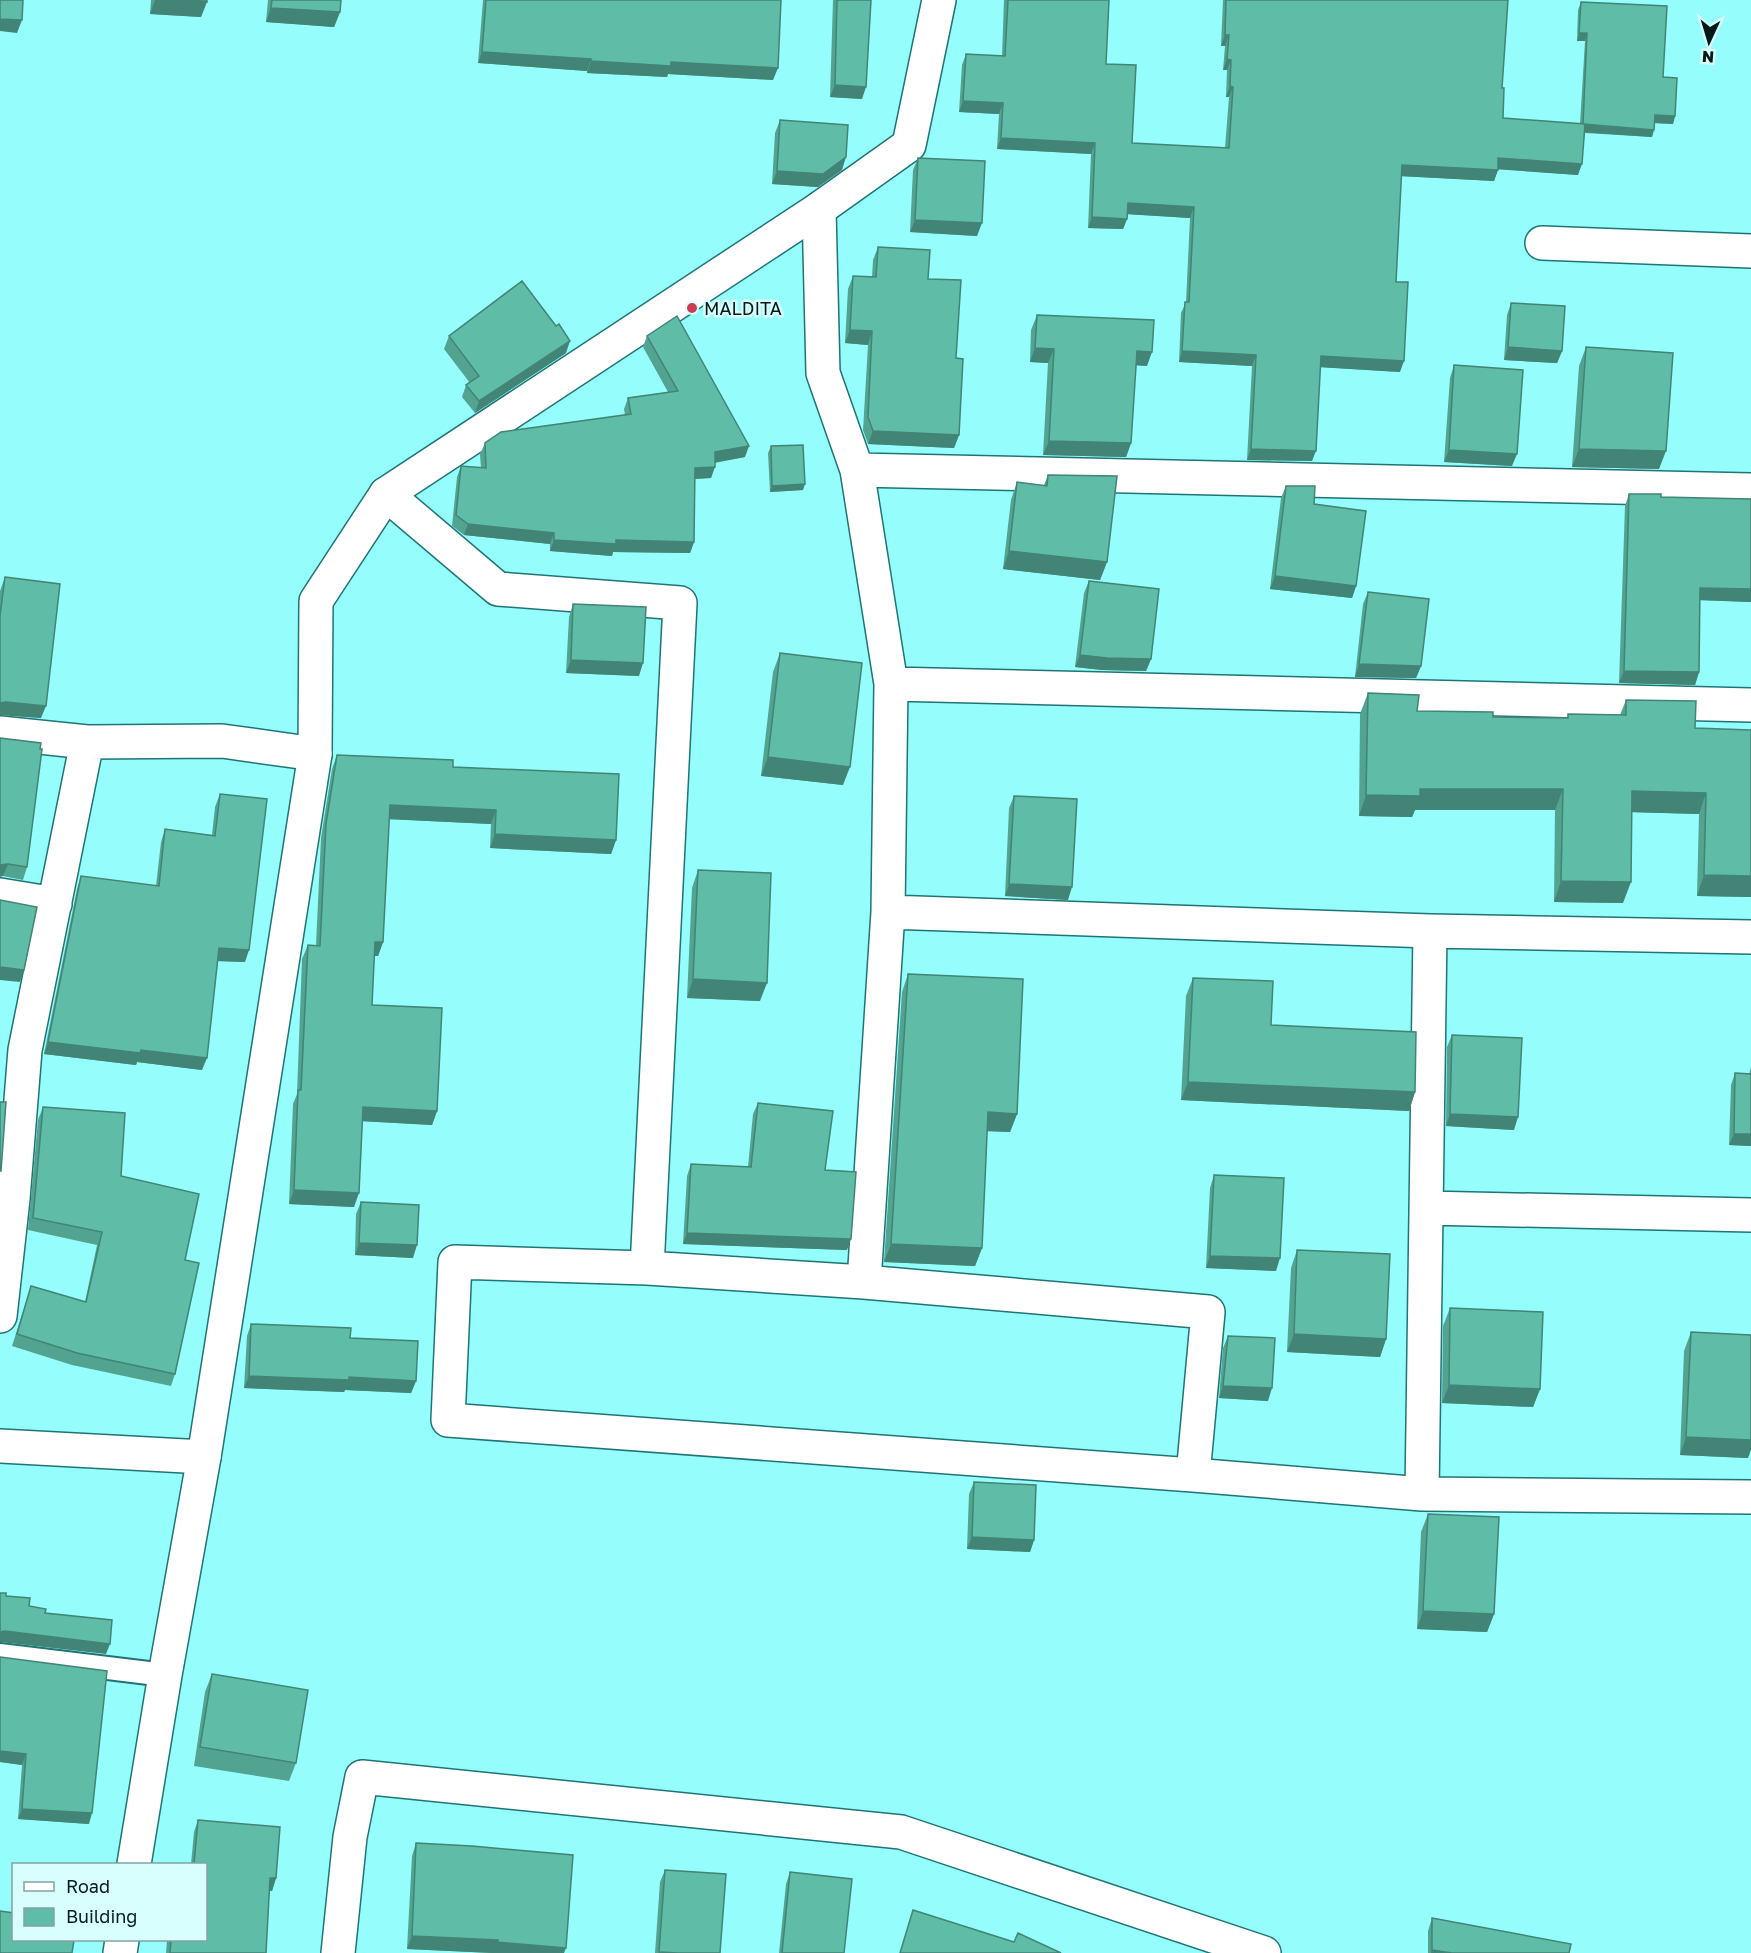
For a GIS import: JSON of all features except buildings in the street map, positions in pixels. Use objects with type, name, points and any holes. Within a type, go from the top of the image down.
[{"type":"street","points":[[134,1863],[204,1457],[315,753],[316,601],[386,494],[819,209],[909,145],[939,0]]},
{"type":"street","points":[[819,209],[823,373],[857,470],[891,684],[888,912],[864,1282]]},
{"type":"street","points":[[1542,243],[1751,251]]},
{"type":"street","points":[[857,470],[1751,490]]},
{"type":"street","points":[[386,494],[498,589],[680,603],[647,1268]]},
{"type":"street","points":[[891,684],[1751,705]]},
{"type":"street","points":[[0,733],[87,742],[222,741],[315,753]]},
{"type":"street","points":[[0,1316],[12,1048],[55,904],[87,742]]},
{"type":"street","points":[[0,895],[55,904]]},
{"type":"street","points":[[888,912],[1430,931],[1751,937]]},
{"type":"street","points":[[1422,1494],[1430,931]]},
{"type":"street","points":[[1426,1208],[1751,1215]]},
{"type":"street","points":[[1193,1475],[1208,1312],[864,1282],[647,1268],[455,1262],[448,1420],[1422,1494],[1751,1497]]},
{"type":"street","points":[[0,1446],[204,1457]]},
{"type":"street","points":[[338,1953],[350,1837],[362,1777],[901,1832],[1264,1953]]},
{"type":"lane","points":[[0,1655],[165,1675]]},
{"type":"place","name":"MALDITA","points":[[692,308]]}]
